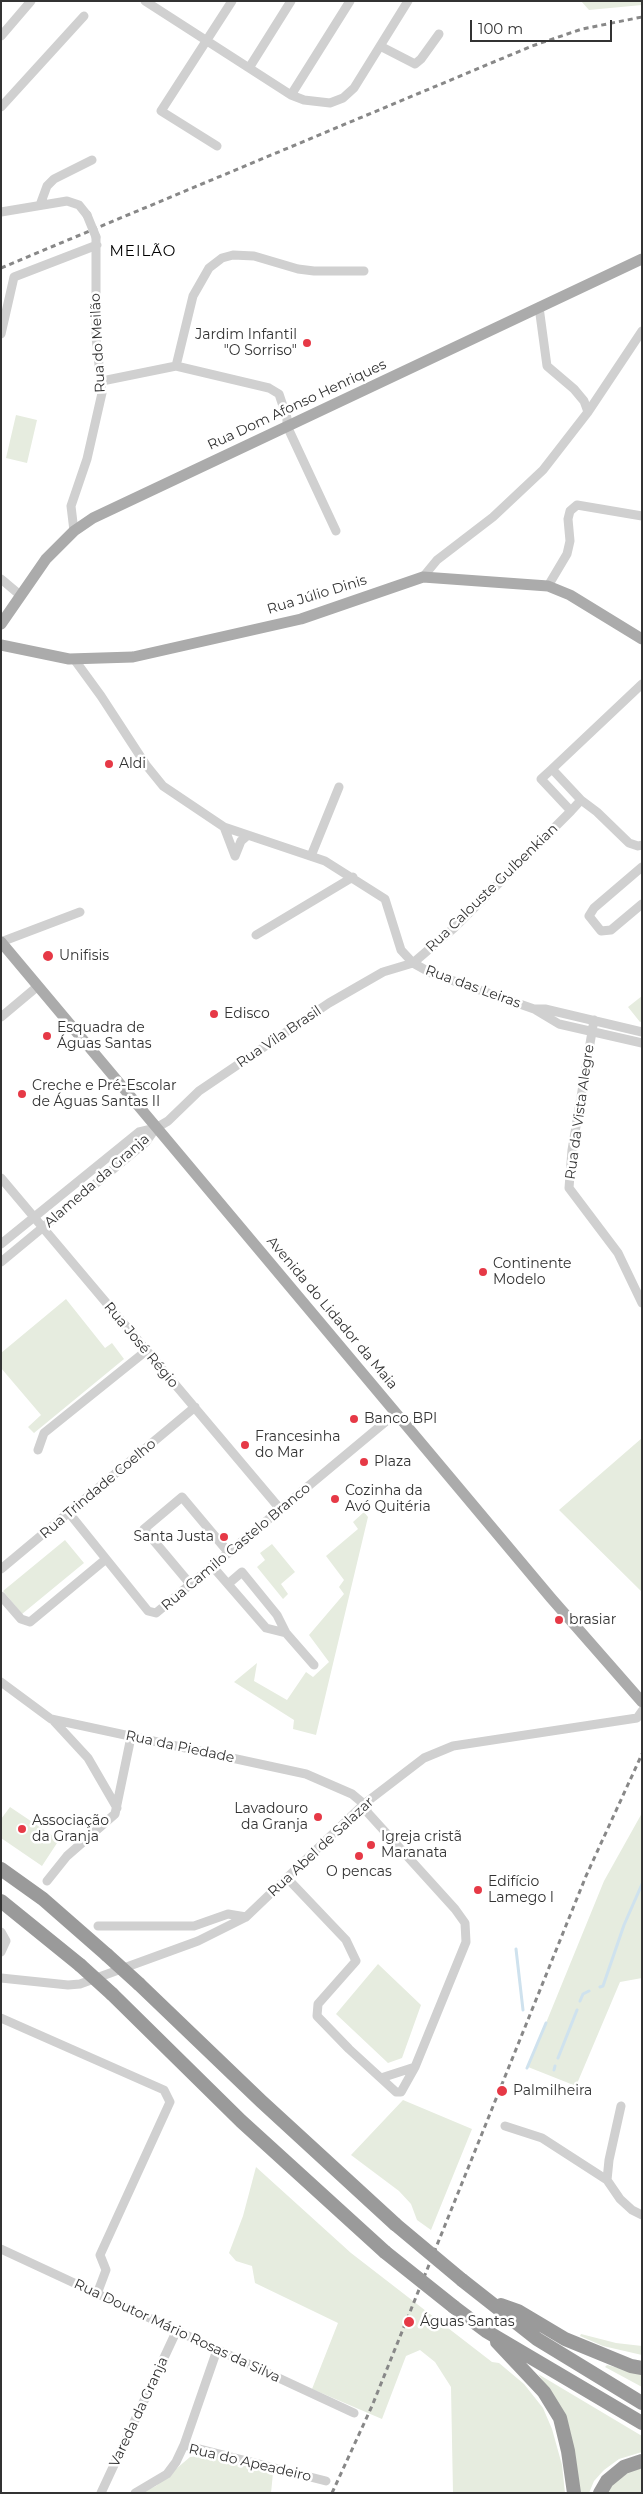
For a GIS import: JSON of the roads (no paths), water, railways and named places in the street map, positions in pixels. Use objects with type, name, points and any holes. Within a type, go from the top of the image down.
[{"type":"highway","points":[[1,1869],[43,1899],[107,1955],[261,2101],[395,2224],[462,2280],[537,2339],[642,2403]]},
{"type":"highway","points":[[1,1901],[80,1965],[112,1994],[242,2121],[384,2252],[486,2331],[642,2423]]},
{"type":"highway","points":[[486,2299],[518,2311],[565,2339],[631,2366],[642,2368]]},
{"type":"highway","points":[[486,2331],[544,2392],[560,2418],[570,2459],[574,2493]]},
{"type":"highway","points":[[600,2493],[607,2481],[624,2467],[642,2461]]},
{"type":"main road","name":"Rua Dom Afonso Henriques","points":[[1,624],[46,559],[74,531],[93,518],[642,258]]},
{"type":"main road","name":"Rua Júlio Dinis","points":[[1,645],[74,659],[133,657],[301,619],[423,577],[548,586],[570,595],[642,639]]},
{"type":"main road","name":"Avenida do Lidador da Maia","points":[[1,942],[396,1413],[642,1702]]},
{"type":"street","points":[[1,36],[31,1]]},
{"type":"street","points":[[145,1],[291,94],[315,103],[330,103],[343,98],[354,88],[408,1]]},
{"type":"street","points":[[217,146],[162,111],[232,1]]},
{"type":"street","points":[[249,68],[291,1]]},
{"type":"street","points":[[291,94],[350,1]]},
{"type":"street","points":[[1,107],[84,16]]},
{"type":"street","points":[[380,46],[414,64],[421,59],[439,34]]},
{"type":"street","points":[[40,204],[54,179],[92,160]]},
{"type":"street","name":"Rua do Meilão","points":[[1,212],[67,201],[79,205],[87,215],[96,241],[96,338],[102,392],[87,459],[71,506],[74,531]]},
{"type":"street","points":[[1,334],[14,277],[96,241]]},
{"type":"street","points":[[176,366],[193,296],[209,268],[222,258],[233,255],[254,256],[314,272],[364,271]]},
{"type":"street","points":[[539,307],[547,366],[574,389],[584,401],[588,412]]},
{"type":"street","points":[[423,577],[437,560],[493,517],[544,470],[588,412],[642,331]]},
{"type":"street","points":[[102,381],[176,366],[270,388],[279,394],[287,418],[286,426],[336,531]]},
{"type":"street","points":[[548,586],[567,554],[570,541],[568,519],[570,511],[576,505],[642,516]]},
{"type":"street","points":[[1,579],[20,596]]},
{"type":"street","points":[[74,659],[156,777],[174,795],[224,827],[325,861],[385,899],[401,950],[413,963]]},
{"type":"street","points":[[571,811],[541,779],[642,684]]},
{"type":"street","points":[[552,769],[581,800],[597,812],[629,843],[638,846],[642,845]]},
{"type":"street","points":[[311,856],[339,787]]},
{"type":"street","name":"Rua Calouste Gulbenkian","points":[[413,963],[454,928],[581,800]]},
{"type":"street","points":[[224,827],[235,856],[241,841],[248,836]]},
{"type":"street","points":[[642,867],[594,908],[589,916],[601,932],[611,930],[642,904]]},
{"type":"street","points":[[256,935],[353,877]]},
{"type":"street","points":[[1,942],[80,912]]},
{"type":"street","name":"Rua das Leiras","points":[[413,963],[431,974],[534,1009],[559,1024],[639,1042],[640,1031],[545,1009],[534,1009]]},
{"type":"street","name":"Rua Vila Brasil","points":[[156,1128],[168,1121],[199,1091],[329,1003],[383,972],[413,963]]},
{"type":"street","points":[[1,1017],[38,986]]},
{"type":"street","name":"Rua da Vista Alegre","points":[[594,1020],[572,1150],[569,1188],[618,1254],[642,1303]]},
{"type":"street","name":"Alameda da Granja","points":[[1,1244],[33,1216],[139,1132],[156,1128]]},
{"type":"street","name":"Alameda da Granja","points":[[1,1262],[146,1142],[156,1128]]},
{"type":"street","name":"Rua José Régio","points":[[1,1178],[281,1510]]},
{"type":"street","points":[[38,1450],[44,1433],[146,1351]]},
{"type":"street","name":"Rua Trindade Coelho","points":[[1,1569],[195,1407]]},
{"type":"street","name":"Rua Camilo Castelo Branco","points":[[69,1513],[148,1611],[156,1613],[396,1413]]},
{"type":"street","points":[[191,1585],[144,1529],[182,1497],[230,1553]]},
{"type":"street","points":[[1,1596],[21,1619],[30,1622],[106,1559]]},
{"type":"street","points":[[213,1567],[266,1628],[286,1633]]},
{"type":"street","points":[[228,1584],[242,1572],[277,1615],[286,1633],[314,1666]]},
{"type":"street","name":"Rua da Piedade","points":[[1,1682],[51,1719],[306,1774],[352,1794],[364,1804]]},
{"type":"street","name":"Rua Abel de Salazar","points":[[3,1980],[68,1985],[90,1982],[198,1942],[246,1917],[364,1804],[424,1758],[453,1746],[637,1718],[642,1711]]},
{"type":"street","points":[[51,1719],[88,1758],[117,1808]]},
{"type":"street","points":[[47,1881],[67,1856],[115,1814],[131,1737]]},
{"type":"street","points":[[287,1878],[346,1940],[356,1961],[318,2004],[317,2016],[380,2078],[396,2092],[401,2092],[415,2067],[466,1942],[465,1923],[455,1908],[368,1813],[364,1804]]},
{"type":"street","points":[[98,1926],[194,1926],[228,1914],[246,1917]]},
{"type":"street","points":[[1,1932],[6,1941],[1,1952]]},
{"type":"street","points":[[1,2018],[164,2090],[170,2102],[100,2255],[106,2270],[97,2294]]},
{"type":"street","points":[[380,2078],[415,2067]]},
{"type":"street","points":[[607,2180],[609,2160],[621,2106]]},
{"type":"street","points":[[505,2126],[542,2138],[607,2180],[620,2199],[632,2210],[642,2215]]},
{"type":"street","name":"Rua Doutor Mário Rosas da Silva","points":[[1,2249],[176,2332],[354,2413]]},
{"type":"street","name":"Vareda da Granja","points":[[101,2493],[176,2332]]},
{"type":"street","points":[[184,2445],[217,2350]]},
{"type":"street","name":"Rua do Apeadeiro","points":[[135,2493],[167,2474],[184,2445],[326,2481]]},
{"type":"waterway","points":[[600,1987],[603,1986],[624,1925],[642,1884]]},
{"type":"waterway","points":[[516,1949],[523,2010]]},
{"type":"waterway","points":[[580,2001],[583,1994],[589,1991]]},
{"type":"waterway","points":[[558,2058],[577,2010]]},
{"type":"waterway","points":[[527,2068],[546,2023]]},
{"type":"waterway","points":[[554,2070],[555,2066]]},
{"type":"railway","points":[[1,268],[532,46],[582,29],[642,17]]},
{"type":"railway","points":[[332,2493],[372,2406],[586,1876],[642,1754]]},
{"type":"place","name":"Jardim Infantil \"O Sorriso\"","points":[[307,343]]},
{"type":"place","name":"Aldi","points":[[109,764]]},
{"type":"place","name":"Unifisis","points":[[48,956]]},
{"type":"place","name":"Edisco","points":[[214,1014]]},
{"type":"place","name":"Esquadra de Águas Santas","points":[[47,1036]]},
{"type":"place","name":"Creche e Pré-Escolar de Águas Santas II","points":[[22,1094]]},
{"type":"place","name":"Continente Modelo","points":[[483,1272]]},
{"type":"place","name":"Banco BPI","points":[[354,1419]]},
{"type":"place","name":"Francesinha do Mar","points":[[245,1445]]},
{"type":"place","name":"Plaza","points":[[364,1462]]},
{"type":"place","name":"Cozinha da Avó Quitéria","points":[[335,1499]]},
{"type":"place","name":"Santa Justa","points":[[224,1537]]},
{"type":"place","name":"brasiar","points":[[559,1620]]},
{"type":"place","name":"Lavadouro da Granja","points":[[318,1817]]},
{"type":"place","name":"Associação da Granja","points":[[22,1829]]},
{"type":"place","name":"Igreja cristã Maranata","points":[[371,1845]]},
{"type":"place","name":"O pencas","points":[[359,1856]]},
{"type":"place","name":"Edifício Lamego I","points":[[478,1890]]},
{"type":"place","name":"Palmilheira","points":[[502,2091]]},
{"type":"place","name":"Águas Santas","points":[[409,2322]]},
{"type":"district","name":"MEILÃO","points":[[143,252]]}]
